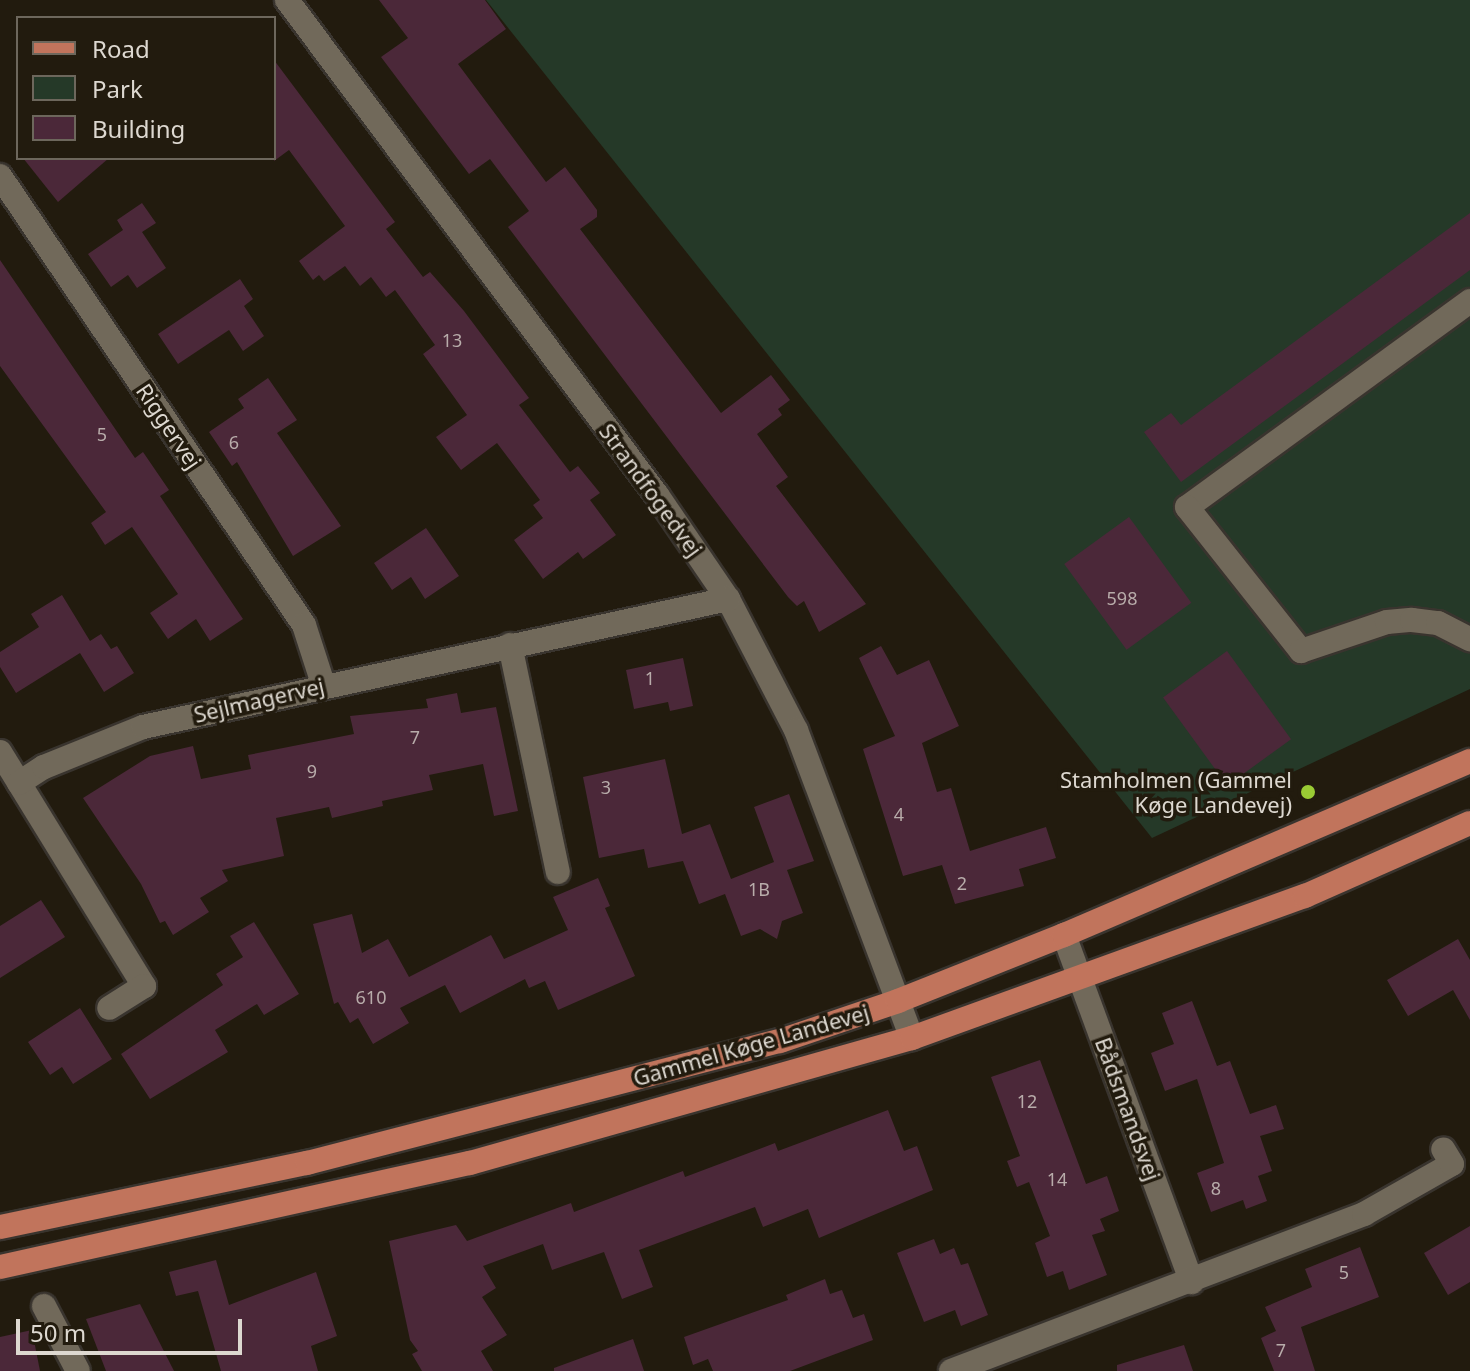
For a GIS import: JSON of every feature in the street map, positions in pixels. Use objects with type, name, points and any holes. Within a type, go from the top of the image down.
[{"type":"main road","name":"Gammel Køge Landevej","points":[[0,1227],[307,1163],[765,1045],[898,1001],[1064,935],[1470,761]]},
{"type":"main road","name":"Gammel Køge Landevej","points":[[0,1267],[470,1163],[912,1038],[1081,980],[1305,896],[1470,823]]},
{"type":"street","name":"Strandfogedvej","points":[[287,0],[648,482],[728,599],[796,730],[912,1038]]},
{"type":"street","name":"Riggervej","points":[[0,176],[304,625],[323,684]]},
{"type":"street","points":[[1470,301],[1187,507],[1301,651],[1387,622],[1412,620],[1438,623],[1470,639]]},
{"type":"street","name":"Sejlmagervej","points":[[19,783],[44,767],[143,727],[323,684],[728,599]]},
{"type":"street","points":[[510,645],[558,872]]},
{"type":"street","points":[[0,752],[144,986],[109,1008]]},
{"type":"street","name":"Bådsmandsvej","points":[[1064,935],[1192,1282]]},
{"type":"street","points":[[951,1371],[1192,1282],[1364,1214],[1452,1164],[1443,1149]]},
{"type":"street","points":[[44,1306],[78,1371]]},
{"type":"green space","points":[[486,0],[1470,0],[1470,689],[1152,838]]},
{"type":"building","points":[[379,0],[485,0],[506,29],[458,64],[546,182],[565,167],[597,210],[597,217],[580,229],[721,413],[771,375],[790,400],[778,409],[782,415],[757,434],[788,477],[776,486],[866,604],[819,632],[804,601],[797,606],[788,597],[508,227],[529,211],[490,159],[469,174],[381,57],[408,38]]},
{"type":"building","points":[[276,63],[395,222],[386,229],[423,277],[430,272],[464,311],[529,398],[519,405],[570,472],[578,466],[600,493],[590,500],[616,535],[583,559],[578,552],[543,579],[514,540],[543,518],[533,505],[540,500],[497,443],[461,470],[436,437],[467,415],[423,354],[435,345],[395,290],[386,297],[371,277],[360,286],[345,266],[324,281],[319,275],[313,280],[299,261],[345,226],[289,150],[276,160]]},
{"type":"building","points":[[25,160],[107,160],[58,202]]},
{"type":"building","points":[[142,203],[156,223],[142,232],[166,268],[137,288],[128,275],[111,287],[88,254],[123,230],[117,220]]},
{"type":"building","points":[[1470,213],[1470,270],[1181,482],[1144,432],[1171,413],[1181,425]]},
{"type":"building","points":[[0,260],[135,458],[143,452],[169,490],[160,496],[243,619],[210,641],[196,619],[168,639],[150,613],[178,594],[132,527],[105,545],[91,523],[106,512],[0,366]]},
{"type":"building","points":[[240,279],[253,299],[244,306],[264,336],[243,351],[229,330],[178,364],[158,334]]},
{"type":"building","points":[[268,378],[297,420],[277,433],[341,526],[293,556],[237,462],[232,466],[209,432],[244,408],[238,399]]},
{"type":"building","points":[[1129,517],[1191,603],[1127,650],[1064,564]]},
{"type":"building","points":[[426,528],[459,576],[425,599],[411,577],[392,590],[374,563]]},
{"type":"building","points":[[62,595],[90,641],[101,634],[111,649],[117,646],[134,673],[104,692],[80,653],[16,693],[0,667],[0,652],[39,627],[31,614]]},
{"type":"building","points":[[881,646],[897,675],[929,660],[959,726],[922,743],[937,792],[951,788],[970,851],[1046,827],[1056,858],[1019,869],[1024,886],[955,904],[942,865],[903,876],[863,749],[895,736],[859,658]]},
{"type":"building","points":[[1227,651],[1291,739],[1227,786],[1163,697]]},
{"type":"building","points":[[683,658],[693,706],[670,711],[668,702],[634,709],[626,670]]},
{"type":"building","points":[[457,693],[461,713],[496,707],[518,811],[494,816],[483,764],[429,775],[433,790],[382,801],[383,806],[332,818],[329,807],[276,818],[284,856],[222,870],[228,881],[200,898],[209,912],[173,935],[165,921],[160,923],[141,884],[83,798],[150,756],[193,746],[201,779],[251,769],[248,755],[354,734],[350,716],[428,708],[426,699]]},
{"type":"building","points":[[665,759],[682,834],[710,824],[731,879],[774,862],[754,807],[789,794],[814,861],[787,870],[803,913],[782,921],[777,939],[760,929],[741,936],[725,894],[699,904],[683,861],[648,868],[644,849],[599,858],[583,777]]},
{"type":"building","points":[[598,878],[610,906],[605,908],[635,976],[558,1010],[545,981],[529,988],[525,979],[460,1013],[445,985],[400,1008],[409,1023],[373,1044],[358,1018],[350,1023],[338,1002],[334,1004],[313,924],[352,914],[362,953],[388,939],[409,977],[491,935],[504,959],[568,930],[553,897]]},
{"type":"building","points":[[41,900],[65,937],[0,978],[0,926]]},
{"type":"building","points":[[254,922],[299,994],[264,1015],[257,1004],[215,1030],[228,1052],[150,1099],[121,1054],[223,985],[216,974],[243,957],[230,936]]},
{"type":"building","points":[[1458,939],[1470,960],[1470,1020],[1453,990],[1408,1016],[1387,980]]},
{"type":"building","points":[[1192,1001],[1217,1066],[1230,1061],[1250,1114],[1276,1105],[1284,1129],[1260,1136],[1272,1171],[1258,1176],[1267,1201],[1246,1209],[1243,1200],[1211,1212],[1197,1173],[1224,1163],[1197,1079],[1165,1091],[1151,1053],[1174,1044],[1162,1013]]},
{"type":"building","points":[[80,1008],[112,1059],[73,1084],[62,1067],[50,1075],[28,1042]]},
{"type":"building","points":[[1040,1060],[1086,1184],[1107,1176],[1119,1211],[1100,1219],[1105,1231],[1092,1235],[1107,1275],[1069,1290],[1063,1271],[1047,1277],[1035,1243],[1050,1236],[1029,1182],[1017,1187],[1007,1161],[1020,1156],[991,1077]]},
{"type":"building","points":[[888,1110],[904,1151],[917,1146],[933,1190],[819,1238],[808,1209],[763,1227],[755,1207],[639,1250],[653,1287],[622,1299],[604,1252],[552,1270],[543,1244],[483,1266],[496,1288],[482,1297],[507,1335],[481,1351],[493,1371],[422,1371],[412,1354],[418,1351],[410,1340],[389,1241],[456,1225],[467,1241],[571,1203],[574,1212],[683,1171],[685,1177],[775,1143],[778,1151]]},
{"type":"building","points":[[1470,1226],[1470,1282],[1448,1295],[1424,1253]]},
{"type":"building","points":[[934,1239],[940,1254],[954,1248],[961,1265],[968,1263],[988,1315],[961,1326],[955,1310],[924,1322],[897,1253]]},
{"type":"building","points":[[1360,1247],[1379,1297],[1301,1327],[1315,1371],[1274,1371],[1261,1338],[1276,1331],[1265,1307],[1312,1287],[1305,1269]]},
{"type":"building","points":[[216,1260],[229,1305],[316,1272],[337,1336],[311,1346],[318,1371],[221,1371],[198,1291],[176,1296],[169,1272]]},
{"type":"building","points":[[825,1279],[830,1294],[842,1290],[853,1318],[864,1314],[873,1340],[790,1371],[713,1371],[708,1359],[693,1365],[684,1337],[788,1300],[786,1295]]},
{"type":"building","points":[[140,1304],[174,1371],[106,1371],[86,1319]]},
{"type":"building","points":[[32,1330],[40,1371],[0,1371],[0,1337]]},
{"type":"building","points":[[633,1339],[644,1371],[554,1371],[554,1368]]},
{"type":"building","points":[[1184,1345],[1193,1371],[1117,1371],[1117,1365]]},
{"type":"place","name":"Stamholmen (Gammel Køge Landevej)","points":[[1308,792]]}]
